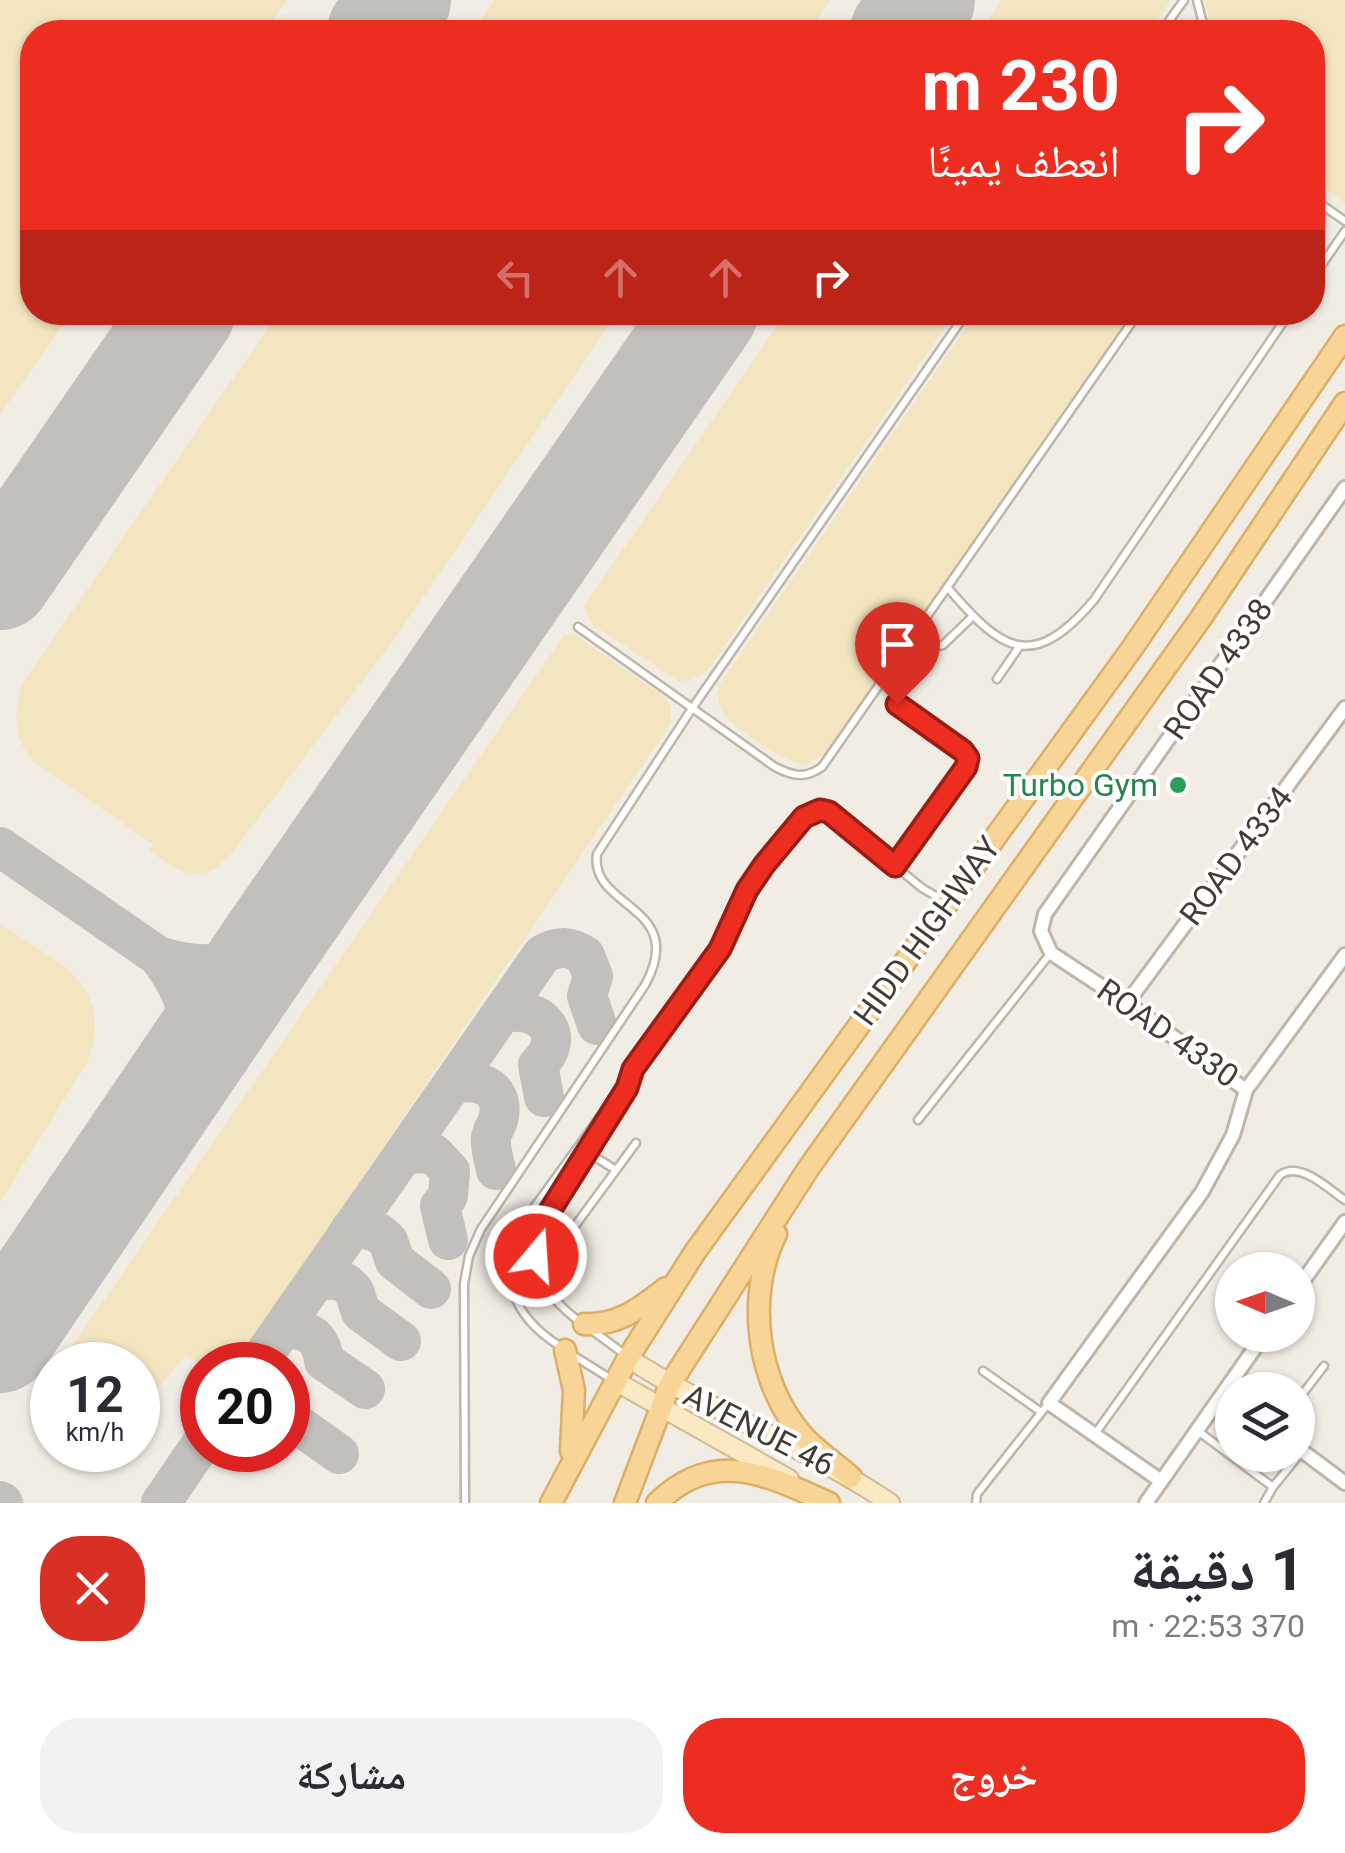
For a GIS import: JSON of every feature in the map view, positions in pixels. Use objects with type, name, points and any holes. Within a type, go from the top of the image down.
[{"type":"main road","name":"HIDD HIGHWAY","points":[[551,1503],[628,1358],[676,1281],[1133,647],[1345,336]]},
{"type":"main road","name":"HIDD HIGHWAY","points":[[625,1503],[670,1384],[808,1168],[1201,618],[1345,402]]},
{"type":"main road","points":[[808,1168],[769,1248],[760,1299],[761,1350],[778,1402],[804,1437],[851,1477]]},
{"type":"main road","points":[[584,1324],[606,1324],[627,1316],[676,1281]]},
{"type":"main road","points":[[564,1350],[574,1390],[570,1462]]},
{"type":"main road","name":"AVENUE 46","points":[[628,1358],[670,1384],[851,1477],[890,1503]]},
{"type":"main road","name":"AVENUE 46","points":[[615,1382],[831,1503]]},
{"type":"main road","points":[[658,1503],[692,1478],[729,1469],[768,1476],[831,1503]]},
{"type":"street","name":"ROAD 4338","points":[[1051,953],[1042,931],[1045,914],[1345,488]]},
{"type":"street","name":"ROAD 4334","points":[[1127,1003],[1345,708]]},
{"type":"street","name":"ROAD 4330","points":[[1051,953],[1246,1090],[1345,955]]},
{"type":"street","points":[[1161,1481],[1094,1435],[1045,1408],[1216,1170],[1233,1136],[1246,1090]]},
{"type":"street","points":[[1315,1264],[1345,1222]]},
{"type":"street","points":[[1146,1503],[1215,1410]]},
{"type":"street","points":[[1315,1460],[1343,1479]]},
{"type":"lane","points":[[1325,260],[1345,232]]},
{"type":"lane","points":[[465,1503],[464,1284],[469,1256],[480,1229],[645,985],[656,961],[650,924],[600,878],[596,860],[599,848],[958,325]]},
{"type":"lane","points":[[578,628],[775,766],[791,775],[808,775],[822,767],[1130,325]]},
{"type":"lane","points":[[948,588],[995,637],[1019,647],[1044,643],[1065,632],[1094,600],[1281,325]]},
{"type":"lane","points":[[904,652],[943,645],[972,616]]},
{"type":"lane","points":[[997,678],[1019,647]]},
{"type":"lane","points":[[895,866],[968,762],[963,751],[897,704]]},
{"type":"lane","points":[[615,1382],[530,1325],[514,1298],[510,1282],[517,1236],[720,949],[756,876],[810,812],[829,812],[922,888],[947,902]]},
{"type":"lane","points":[[918,1120],[1051,953]]},
{"type":"lane","points":[[628,1358],[558,1305],[542,1282],[536,1256],[540,1229],[627,1088],[633,1069]]},
{"type":"lane","points":[[569,1234],[636,1143]]},
{"type":"lane","points":[[587,1152],[616,1170]]},
{"type":"lane","points":[[569,1158],[579,1165]]},
{"type":"lane","points":[[1094,1435],[1280,1175],[1287,1170],[1302,1172],[1345,1200]]},
{"type":"lane","points":[[548,1188],[560,1196]]},
{"type":"lane","points":[[1315,1378],[1324,1366]]},
{"type":"lane","points":[[976,1503],[977,1494],[1045,1408],[983,1371]]},
{"type":"lane","points":[[1197,1430],[1273,1487]]},
{"type":"lane","points":[[1264,1503],[1284,1472]]},
{"type":"sand","points":[[0,0],[287,0],[273,20],[20,20],[20,325],[63,325],[0,415]]},
{"type":"sand","points":[[494,0],[830,0],[816,20],[480,20]]},
{"type":"sand","points":[[1002,0],[1171,0],[1157,20],[988,20]]},
{"type":"sand","points":[[1204,0],[1345,0],[1345,203],[1325,189],[1325,20],[1210,20]]},
{"type":"sand","points":[[270,325],[609,325],[396,637],[231,854],[210,871],[191,873],[171,865],[149,851],[153,844],[34,762],[22,744],[17,724],[22,684]]},
{"type":"sand","points":[[778,325],[947,325],[708,670],[692,680],[678,681],[593,625],[584,606]]},
{"type":"sand","points":[[968,325],[1124,325],[827,753],[806,765],[775,753],[725,716],[719,701],[719,685]]},
{"type":"sand","points":[[564,635],[575,635],[665,697],[671,707],[671,723],[251,1342],[180,1342],[180,1362],[160,1385],[160,1342],[75,1342]]},
{"type":"sand","points":[[0,924],[76,978],[88,994],[94,1014],[94,1036],[87,1063],[0,1202]]},
{"type":"taxiway","points":[[0,847],[158,956],[178,986],[187,1013],[183,1076]]},
{"type":"taxiway","points":[[158,956],[190,963],[220,963],[247,954],[275,937]]},
{"type":"taxiway","points":[[273,1342],[542,955],[564,948],[585,956],[593,976],[587,996],[597,1025]]},
{"type":"taxiway","points":[[501,1014],[528,1013],[546,1024],[551,1043],[538,1065],[544,1097]]},
{"type":"taxiway","points":[[451,1086],[478,1083],[497,1097],[499,1116],[491,1142],[496,1170]]},
{"type":"taxiway","points":[[401,1158],[411,1153],[434,1154],[450,1171],[448,1196],[440,1206],[448,1240]]},
{"type":"taxiway","points":[[350,1230],[361,1228],[379,1233],[388,1241],[395,1261],[431,1289]]},
{"type":"taxiway","points":[[316,1280],[340,1280],[347,1284],[354,1291],[361,1312],[401,1341]]},
{"type":"taxiway","points":[[281,1330],[311,1335],[320,1345],[324,1361],[365,1389]]},
{"type":"taxiway","points":[[310,1433],[339,1454]]},
{"type":"taxiway","points":[[161,1503],[182,1472]]},
{"type":"runway","points":[[386,20],[400,0]]},
{"type":"runway","points":[[910,20],[924,0]]},
{"type":"runway","points":[[0,579],[175,325]]},
{"type":"runway","points":[[0,1342],[698,325]]},
{"type":"place","name":"Turbo Gym","points":[[1178,785]]},
{"type":"route","points":[[536,1256],[546,1217],[627,1088],[633,1069],[712,962],[756,876],[804,817],[810,812],[829,812],[895,866],[966,767],[968,758],[963,751],[897,704]]}]
